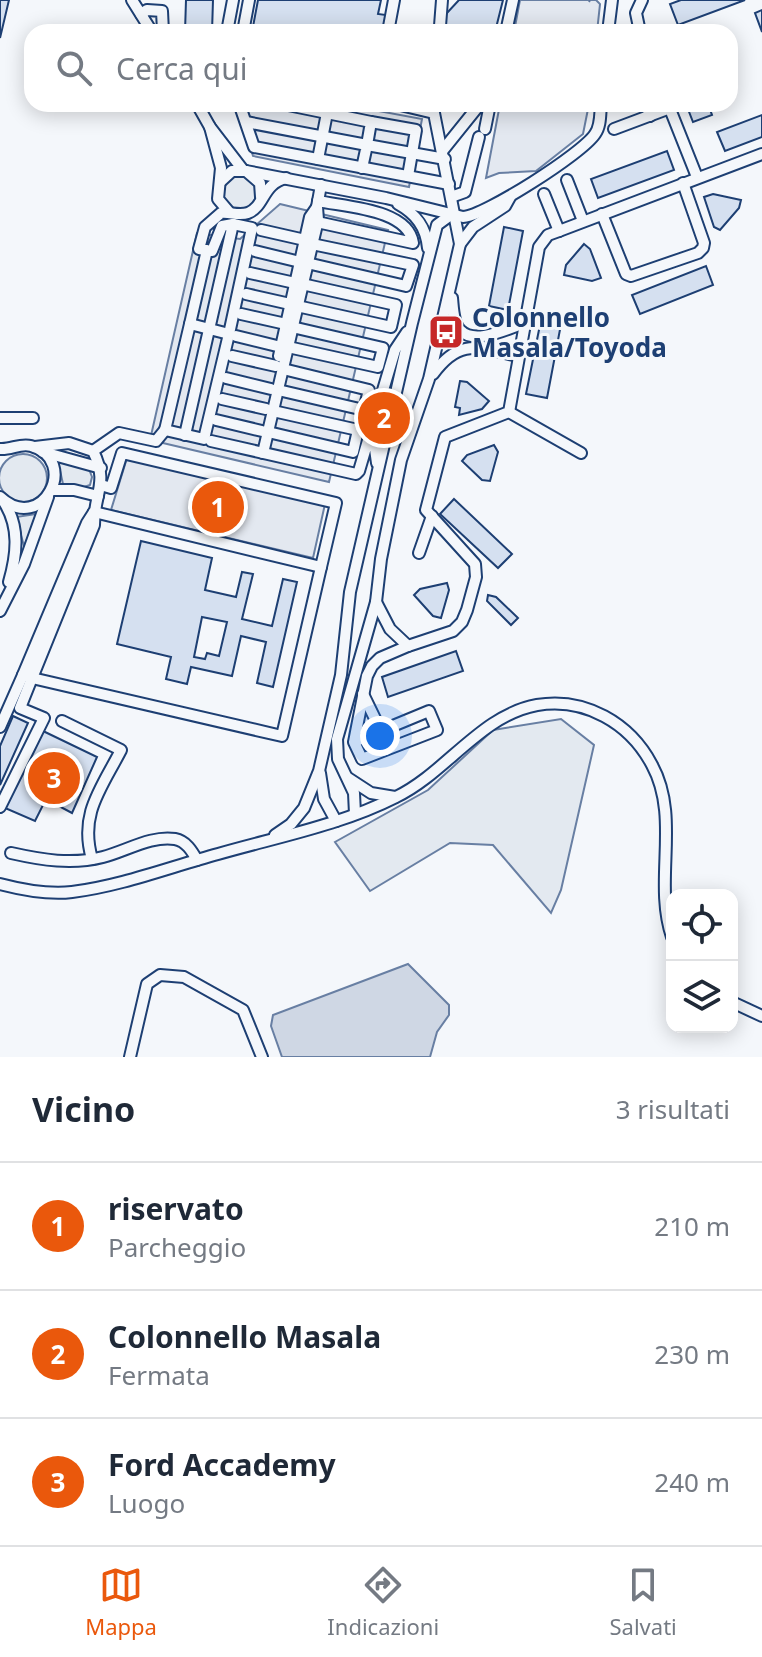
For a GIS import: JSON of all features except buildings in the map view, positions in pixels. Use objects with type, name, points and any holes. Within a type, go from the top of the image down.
[{"type":"street","points":[[132,0],[147,24]]},
{"type":"street","points":[[228,24],[233,0]]},
{"type":"street","points":[[244,24],[249,0]]},
{"type":"street","points":[[390,24],[394,0]]},
{"type":"street","points":[[440,24],[442,0]]},
{"type":"street","points":[[508,24],[513,0]]},
{"type":"street","points":[[609,24],[612,0]]},
{"type":"street","points":[[638,24],[636,13],[642,0]]},
{"type":"street","points":[[141,14],[147,10],[162,11],[163,24]]},
{"type":"street","points":[[201,112],[245,171],[260,183],[261,197]]},
{"type":"street","points":[[209,112],[207,122],[221,168],[218,199],[229,212]]},
{"type":"street","points":[[244,112],[254,147],[449,184]]},
{"type":"street","points":[[322,112],[416,130],[408,176]]},
{"type":"street","points":[[355,814],[354,793],[338,759],[337,739],[376,602],[381,559],[401,460],[429,379],[451,293],[458,250],[444,155],[434,113],[430,112]]},
{"type":"street","points":[[444,155],[474,112]]},
{"type":"street","points":[[451,197],[465,192],[488,112]]},
{"type":"street","points":[[219,183],[228,173],[245,171],[473,217],[492,203],[511,196],[546,174],[590,140],[597,133],[600,112]]},
{"type":"street","points":[[649,112],[650,116]]},
{"type":"street","points":[[614,129],[658,112]]},
{"type":"street","points":[[671,112],[697,177]]},
{"type":"street","points":[[318,159],[327,113]]},
{"type":"street","points":[[246,122],[412,153],[444,155]]},
{"type":"street","points":[[362,168],[371,122]]},
{"type":"street","points":[[509,412],[539,247],[548,235],[762,154]]},
{"type":"street","points":[[93,451],[119,433],[156,441],[165,430],[206,250],[205,227],[214,217],[229,212],[240,214],[251,211],[272,183],[286,178]]},
{"type":"street","points":[[567,180],[583,221]]},
{"type":"street","points":[[602,214],[626,274],[631,276],[698,253],[704,243],[683,183]]},
{"type":"street","points":[[308,242],[317,222],[321,185]]},
{"type":"street","points":[[544,194],[559,231]]},
{"type":"street","points":[[458,250],[473,227],[505,206],[511,196]]},
{"type":"street","points":[[386,198],[417,218],[427,238],[429,255]]},
{"type":"street","points":[[317,204],[395,218],[410,230],[413,243],[317,222]]},
{"type":"street","points":[[260,452],[304,262],[310,217],[317,204]]},
{"type":"street","points":[[267,840],[291,824],[304,808],[319,771],[341,675],[350,592],[377,469],[406,390],[412,323],[437,225],[452,214]]},
{"type":"street","points":[[165,430],[204,439],[233,335],[252,228],[233,224],[219,229],[206,250]]},
{"type":"street","points":[[185,435],[233,224]]},
{"type":"street","points":[[255,251],[406,286],[412,273],[413,265],[261,230]]},
{"type":"street","points":[[433,240],[446,236],[458,250]]},
{"type":"street","points":[[246,294],[391,327],[396,305],[250,273]]},
{"type":"street","points":[[451,293],[457,326],[465,333],[489,335],[525,323]]},
{"type":"street","points":[[190,324],[378,367],[383,348],[241,314]]},
{"type":"street","points":[[211,441],[356,474],[395,350],[412,323]]},
{"type":"street","points":[[429,379],[445,358],[469,347],[518,356]]},
{"type":"street","points":[[226,378],[364,410],[369,390],[232,356]]},
{"type":"street","points":[[406,390],[420,400]]},
{"type":"street","points":[[216,420],[353,452],[358,430],[222,399]]},
{"type":"street","points":[[509,412],[581,453]]},
{"type":"street","points":[[354,742],[429,711],[437,730],[362,759],[354,742],[369,671],[375,662],[408,646],[448,633],[462,622],[476,577],[475,564],[426,510],[445,437],[509,412]]},
{"type":"street","points":[[0,418],[33,418]]},
{"type":"street","points":[[372,427],[377,469]]},
{"type":"street","points":[[0,807],[44,718],[20,708],[28,676],[100,491],[101,468],[93,451],[69,443],[39,450]]},
{"type":"street","points":[[2,452],[21,445],[101,468]]},
{"type":"street","points":[[5,598],[24,564],[50,493],[54,468],[39,450]]},
{"type":"street","points":[[1,499],[11,505],[28,508],[50,493],[111,488],[122,453],[336,503],[282,736],[28,676]]},
{"type":"street","points":[[0,611],[15,560],[16,539],[11,513],[1,499]]},
{"type":"street","points":[[94,512],[321,567]]},
{"type":"street","points":[[419,553],[432,516]]},
{"type":"street","points":[[358,555],[370,563],[381,559]]},
{"type":"street","points":[[376,602],[390,629],[408,646]]},
{"type":"street","points":[[0,727],[28,676]]},
{"type":"street","points":[[363,694],[381,731]]},
{"type":"street","points":[[0,884],[45,892],[70,892],[336,821],[397,797],[432,774],[486,729],[514,712],[534,705],[557,703],[584,708],[622,727],[640,747],[662,788],[666,910]]},
{"type":"street","points":[[62,721],[121,750],[88,815],[87,843],[92,859]]},
{"type":"street","points":[[319,771],[324,799],[336,821]]},
{"type":"street","points":[[346,777],[371,793],[397,797]]},
{"type":"street","points":[[11,853],[48,861],[92,859],[155,840],[174,839],[183,842],[197,860]]},
{"type":"street","points":[[130,1057],[147,984],[160,975],[184,977],[243,1010],[262,1057]]},
{"type":"street","points":[[738,1005],[762,1016]]},
{"type":"shaded area","points":[[520,0],[596,0],[600,4],[598,24],[516,24]]},
{"type":"shaded area","points":[[239,112],[384,112],[422,119],[409,187],[253,156]]},
{"type":"shaded area","points":[[498,112],[587,112],[583,134],[536,171],[499,173],[486,178]]},
{"type":"shaded area","points":[[239,176],[251,181],[256,193],[251,205],[239,210],[227,205],[222,193],[227,181]]},
{"type":"shaded area","points":[[280,204],[388,230],[329,482],[150,440],[197,233],[240,239]]},
{"type":"shaded area","points":[[23,454],[40,461],[47,478],[40,495],[23,502],[6,495],[-1,478],[6,461]]},
{"type":"shaded area","points":[[57,457],[89,469],[92,477],[90,485],[63,484]]},
{"type":"shaded area","points":[[127,458],[325,504],[313,558],[111,510]]},
{"type":"shaded area","points":[[38,515],[24,546],[16,517]]},
{"type":"shaded area","points":[[561,719],[594,745],[561,890],[551,913],[493,845],[450,843],[370,891],[335,842],[428,790],[493,730]]},
{"type":"shaded area","points":[[408,964],[449,1005],[449,1015],[437,1032],[430,1057],[282,1057],[271,1026],[273,1015]]},
{"type":"place","name":"Colonnello Masala/Toyoda","points":[[446,332]]},
{"type":"place","name":"Colonnello Masala","points":[[384,418]]},
{"type":"place","name":"riservato","points":[[218,507]]},
{"type":"place","name":"Ford Accademy","points":[[54,778]]}]
